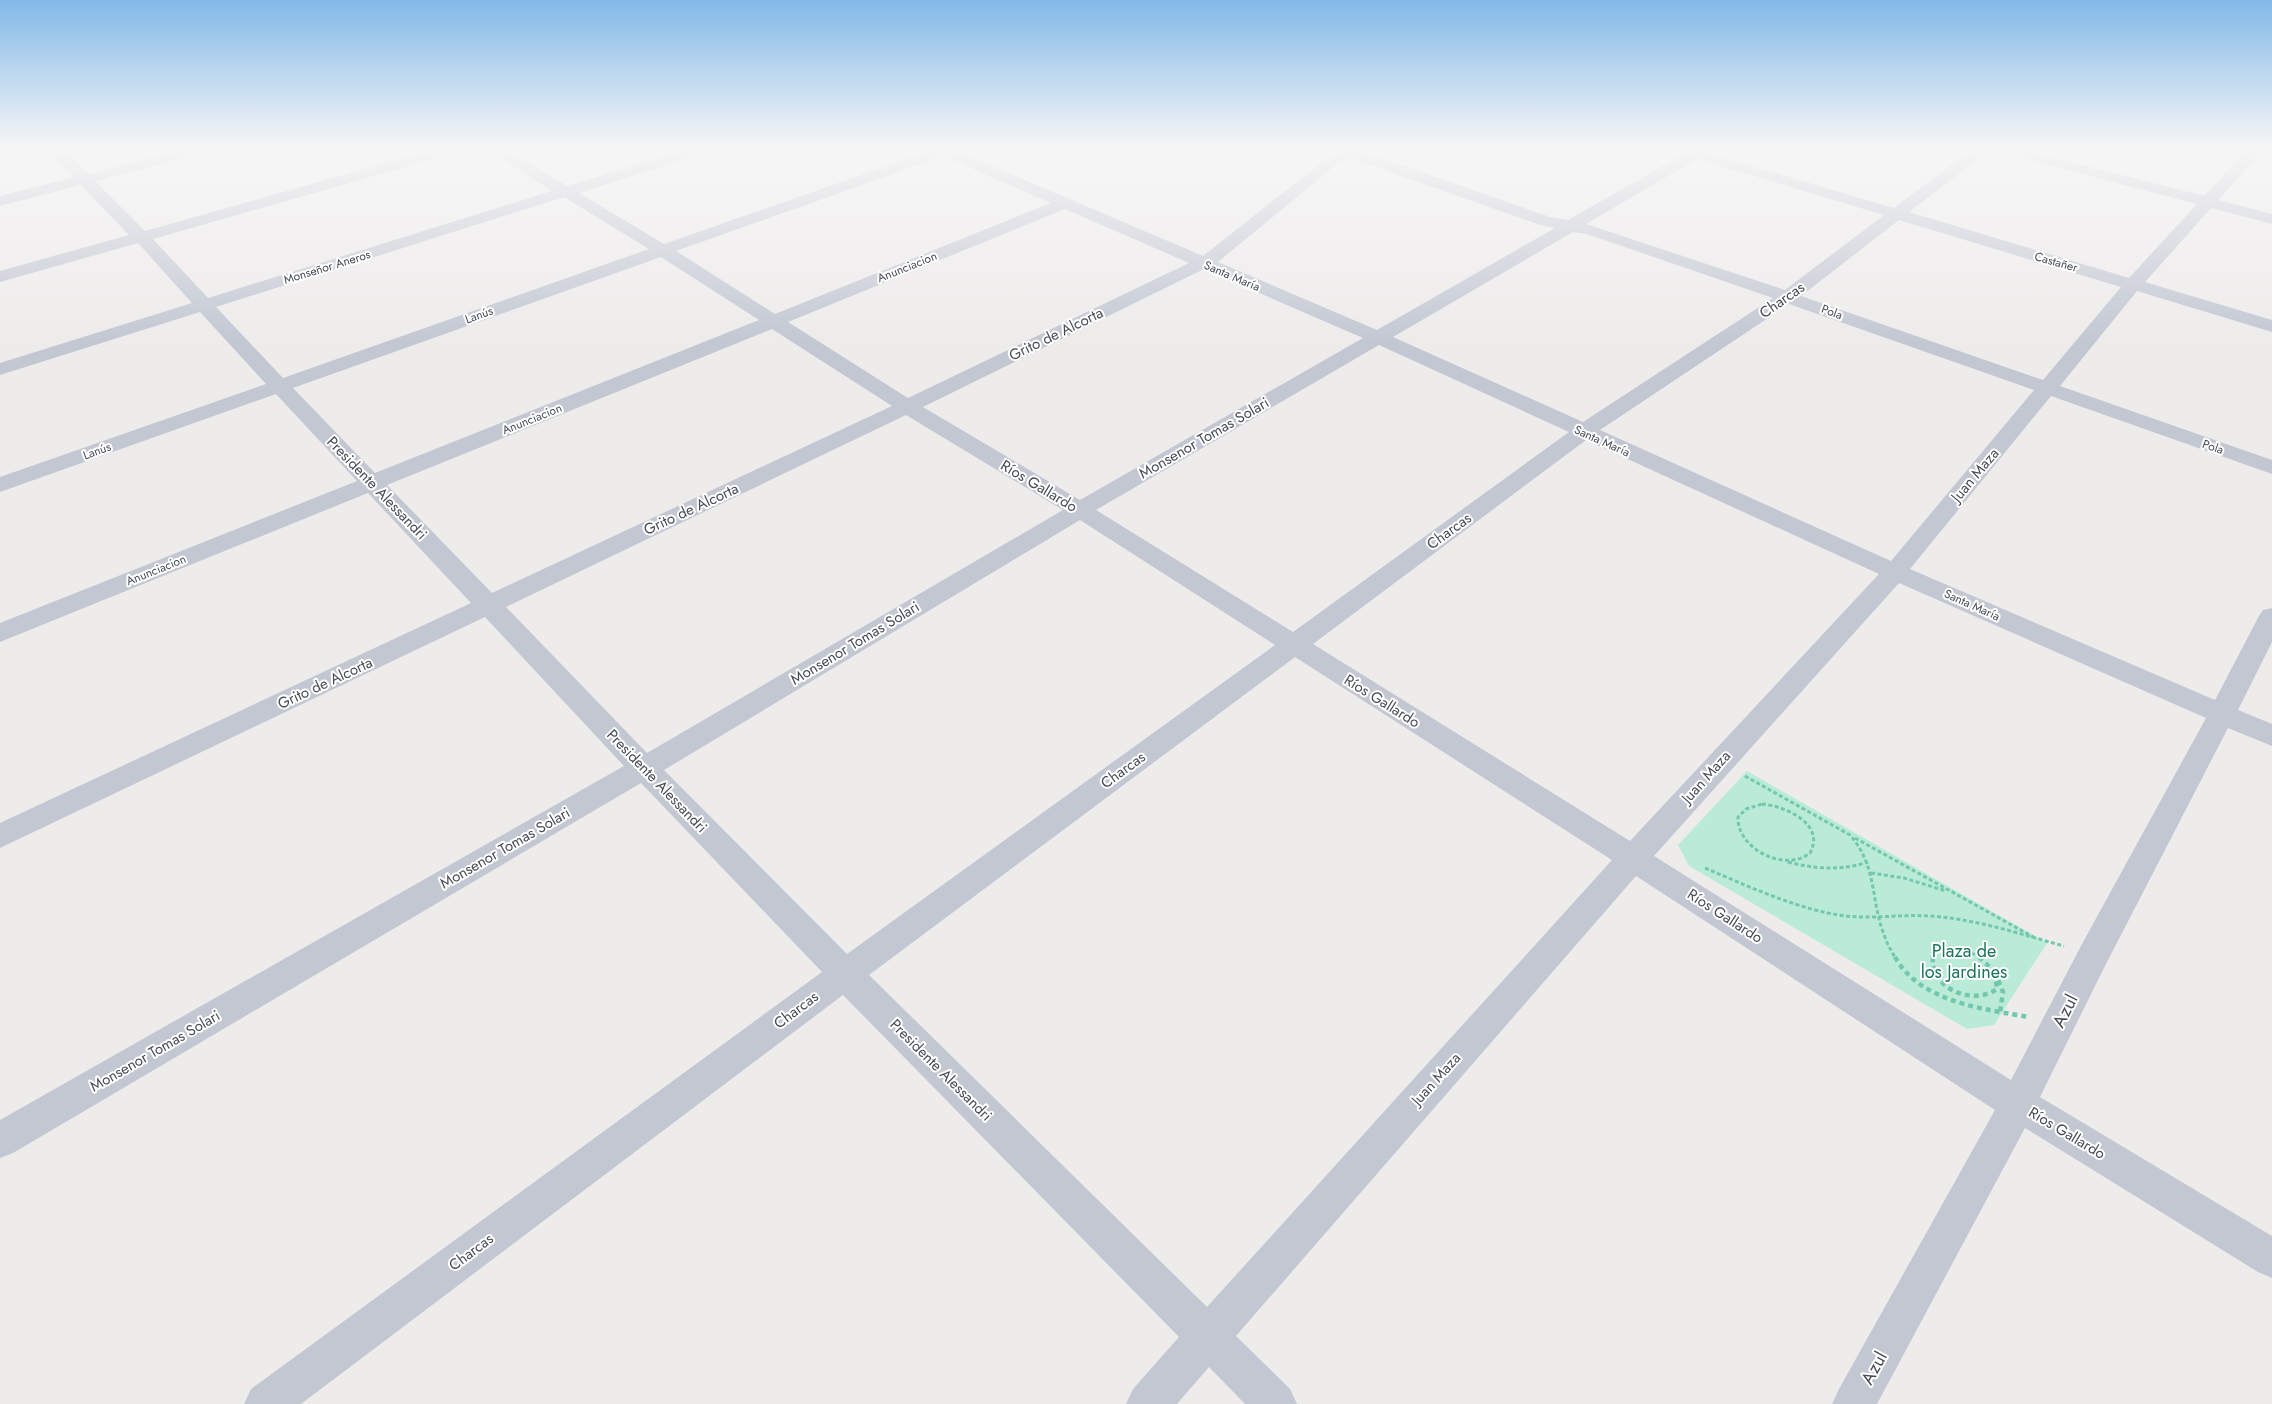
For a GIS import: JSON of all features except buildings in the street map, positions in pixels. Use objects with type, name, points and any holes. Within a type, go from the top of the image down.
[{"type":"street","name":"Presidente Alessandri","points":[[116,212],[279,386],[644,768],[845,974],[1275,1404]]},
{"type":"street","points":[[0,276],[231,212]]},
{"type":"street","name":"Monseñor Aneros","points":[[0,369],[503,212]]},
{"type":"street","name":"Ríos Gallardo","points":[[598,212],[776,321],[907,407],[1080,510],[1633,858],[2018,1104],[2272,1258]]},
{"type":"street","name":"Lanús","points":[[0,485],[768,212]]},
{"type":"street","name":"Anunciacion","points":[[0,634],[1045,212]]},
{"type":"street","name":"Santa María","points":[[1082,212],[1377,337],[1582,432],[1895,572],[2272,736]]},
{"type":"street","name":"Grito de Alcorta","points":[[0,836],[907,407],[1203,263],[1214,257],[1270,212]]},
{"type":"street","name":"Pola","points":[[1520,212],[1546,221],[1591,230],[2272,467]]},
{"type":"street","name":"Monsenor Tomas Solari","points":[[0,1140],[644,768],[1080,510],[1596,212]]},
{"type":"street","name":"Castañer","points":[[1886,212],[2272,326]]},
{"type":"street","name":"Charcas","points":[[266,1404],[845,974],[1582,432],[1788,297],[1901,212]]},
{"type":"street","name":"Juan Maza","points":[[1148,1404],[1633,858],[1895,572],[2133,284],[2198,212]]},
{"type":"street","points":[[2246,212],[2272,218]]},
{"type":"street","name":"Azul","points":[[1854,1404],[2018,1104],[2094,954],[2272,616]]},
{"type":"path","points":[[1720,762],[2039,940]]},
{"type":"path","points":[[1783,860],[1805,858],[1812,852],[1815,844],[1814,834],[1808,825],[1788,809],[1774,805],[1751,805],[1743,810],[1738,816],[1737,825],[1740,834],[1747,844],[1757,851],[1783,860],[1806,867],[1826,869],[1843,868],[1868,862]]},
{"type":"path","points":[[1850,835],[1861,846],[1868,862],[1878,917],[1887,944],[1900,965],[1914,980],[1937,994],[1970,1007],[2060,1022]]},
{"type":"path","points":[[1698,866],[1751,888],[1829,913],[1861,917],[1931,916],[1958,920],[2094,954]]},
{"type":"path","points":[[1871,873],[1932,885],[1958,895]]},
{"type":"path","points":[[1995,972],[1998,981],[1997,989],[1984,998],[1973,998],[1962,994],[1941,981],[1934,972],[1932,957],[1940,947],[1958,947],[1979,956],[1995,972],[2003,992],[2000,1012]]},
{"type":"green space","name":"Plaza de los Jardines","points":[[1747,771],[2047,943],[1994,1025],[1967,1029],[1689,866],[1678,845]]}]
